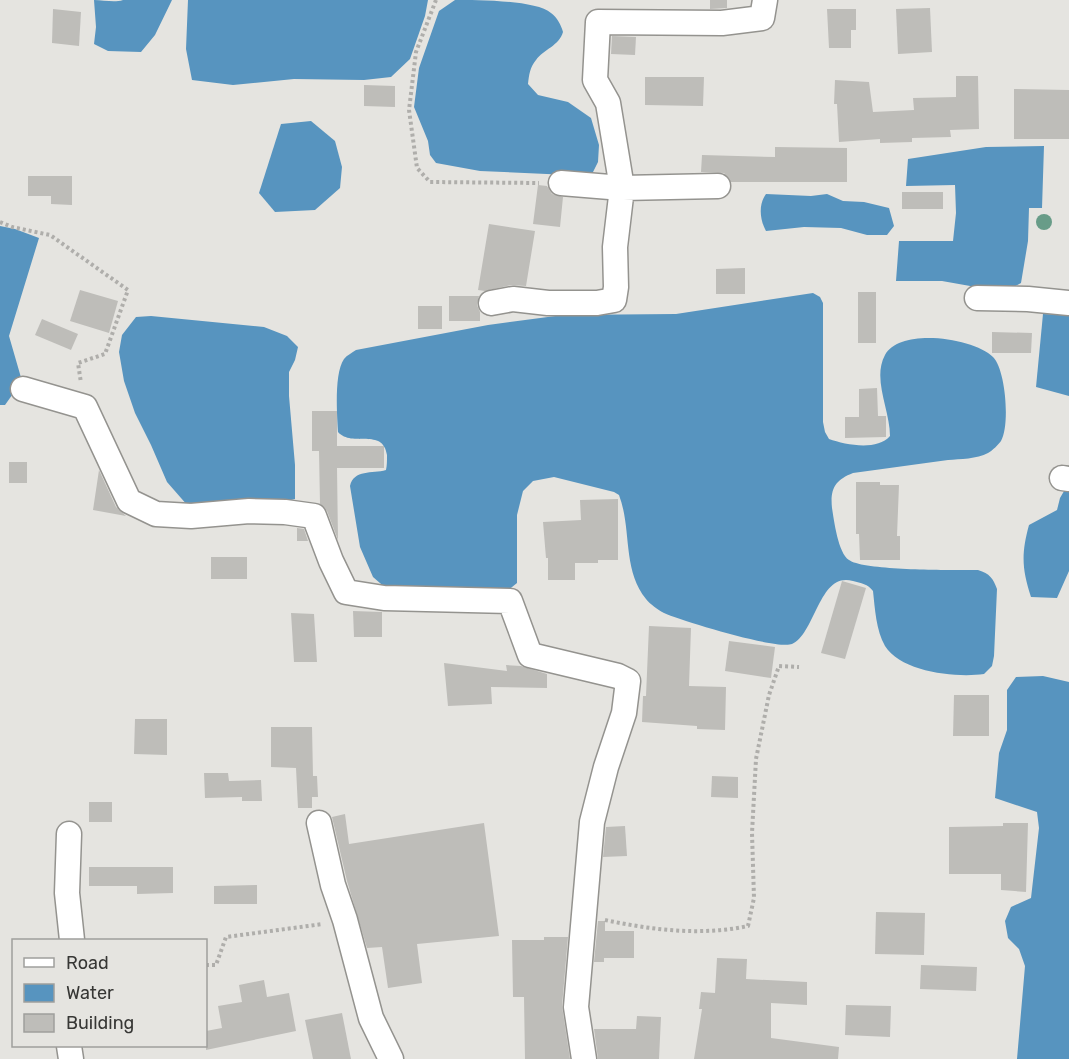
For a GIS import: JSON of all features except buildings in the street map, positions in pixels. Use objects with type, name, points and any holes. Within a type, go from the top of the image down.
[{"type":"street","points":[[491,303],[513,299],[548,303],[597,303],[614,300],[615,247],[622,188],[609,103],[595,80],[598,22],[722,23],[762,18],[765,0]]},
{"type":"street","points":[[561,183],[622,188],[718,186]]},
{"type":"street","points":[[977,298],[1069,303]]},
{"type":"street","points":[[23,389],[85,407],[129,501],[156,514],[191,516],[249,511],[314,516],[346,592],[384,598],[510,601],[530,655],[618,676],[628,681],[624,713],[606,767],[592,822],[576,1007],[584,1059]]},
{"type":"street","points":[[319,823],[333,885],[345,920],[371,1018],[391,1059]]},
{"type":"street","points":[[69,834],[67,893],[72,939]]},
{"type":"path","points":[[435,0],[416,52],[409,110],[417,168],[430,182],[561,183]]},
{"type":"path","points":[[0,222],[12,227],[51,235],[128,290],[105,354],[78,363],[85,407]]},
{"type":"path","points":[[584,915],[630,925],[684,931],[724,931],[748,926],[754,898],[752,833],[754,780],[769,695],[779,666],[799,668]]},
{"type":"path","points":[[207,965],[216,965],[226,937],[345,920]]},
{"type":"water","points":[[94,0],[172,0],[155,35],[141,52],[108,51],[94,44],[96,27]]},
{"type":"water","points":[[188,0],[428,0],[410,59],[391,77],[364,80],[294,79],[233,85],[192,80],[186,49]]},
{"type":"water","points":[[455,0],[533,5],[551,13],[557,19],[563,32],[561,37],[534,63],[528,84],[538,95],[568,102],[591,118],[599,145],[598,162],[591,176],[480,171],[436,163],[430,155],[428,141],[414,107],[419,68],[439,11]]},
{"type":"water","points":[[311,121],[335,141],[342,167],[340,188],[315,210],[275,212],[259,193],[281,124]]},
{"type":"water","points":[[1044,146],[1042,208],[1029,208],[1028,241],[1021,283],[1004,292],[942,281],[896,281],[899,241],[953,241],[956,213],[955,185],[906,186],[908,159],[986,147]]},
{"type":"water","points":[[766,194],[811,196],[827,194],[843,201],[864,202],[889,208],[894,226],[887,235],[867,235],[841,228],[804,227],[766,231],[761,212],[763,198]]},
{"type":"water","points":[[0,226],[39,238],[9,336],[22,381],[5,405],[0,405]]},
{"type":"water","points":[[813,293],[820,297],[823,303],[823,422],[829,439],[852,445],[869,445],[884,441],[890,436],[880,374],[885,355],[893,346],[921,338],[938,338],[984,350],[993,357],[997,364],[1004,385],[1006,411],[1004,434],[1001,441],[991,451],[974,458],[853,473],[835,486],[832,501],[839,544],[849,560],[858,564],[890,568],[978,570],[990,577],[997,589],[994,656],[992,666],[984,674],[959,675],[930,671],[903,662],[893,655],[885,646],[880,633],[873,591],[867,585],[853,581],[842,580],[832,585],[807,628],[792,644],[783,645],[750,639],[664,613],[646,599],[633,575],[619,495],[554,477],[533,481],[523,491],[517,515],[517,583],[507,591],[388,590],[373,577],[360,547],[350,486],[355,477],[359,475],[386,470],[387,455],[380,442],[351,438],[338,432],[339,374],[341,365],[348,355],[356,350],[488,325],[563,315],[676,314]]},
{"type":"water","points":[[1043,314],[1069,315],[1069,396],[1036,387]]},
{"type":"water","points":[[151,316],[264,327],[287,336],[298,347],[289,372],[295,499],[271,505],[188,506],[167,482],[135,413],[124,381],[119,352],[122,335],[136,317]]},
{"type":"water","points":[[1069,486],[1069,571],[1057,598],[1031,597],[1024,561],[1029,525],[1057,510],[1060,498]]},
{"type":"water","points":[[1043,676],[1069,682],[1069,1059],[1017,1059],[1025,966],[1019,949],[1008,938],[1005,921],[1011,907],[1031,898],[1039,828],[1037,812],[995,798],[999,753],[1007,730],[1007,690],[1016,677]]}]
